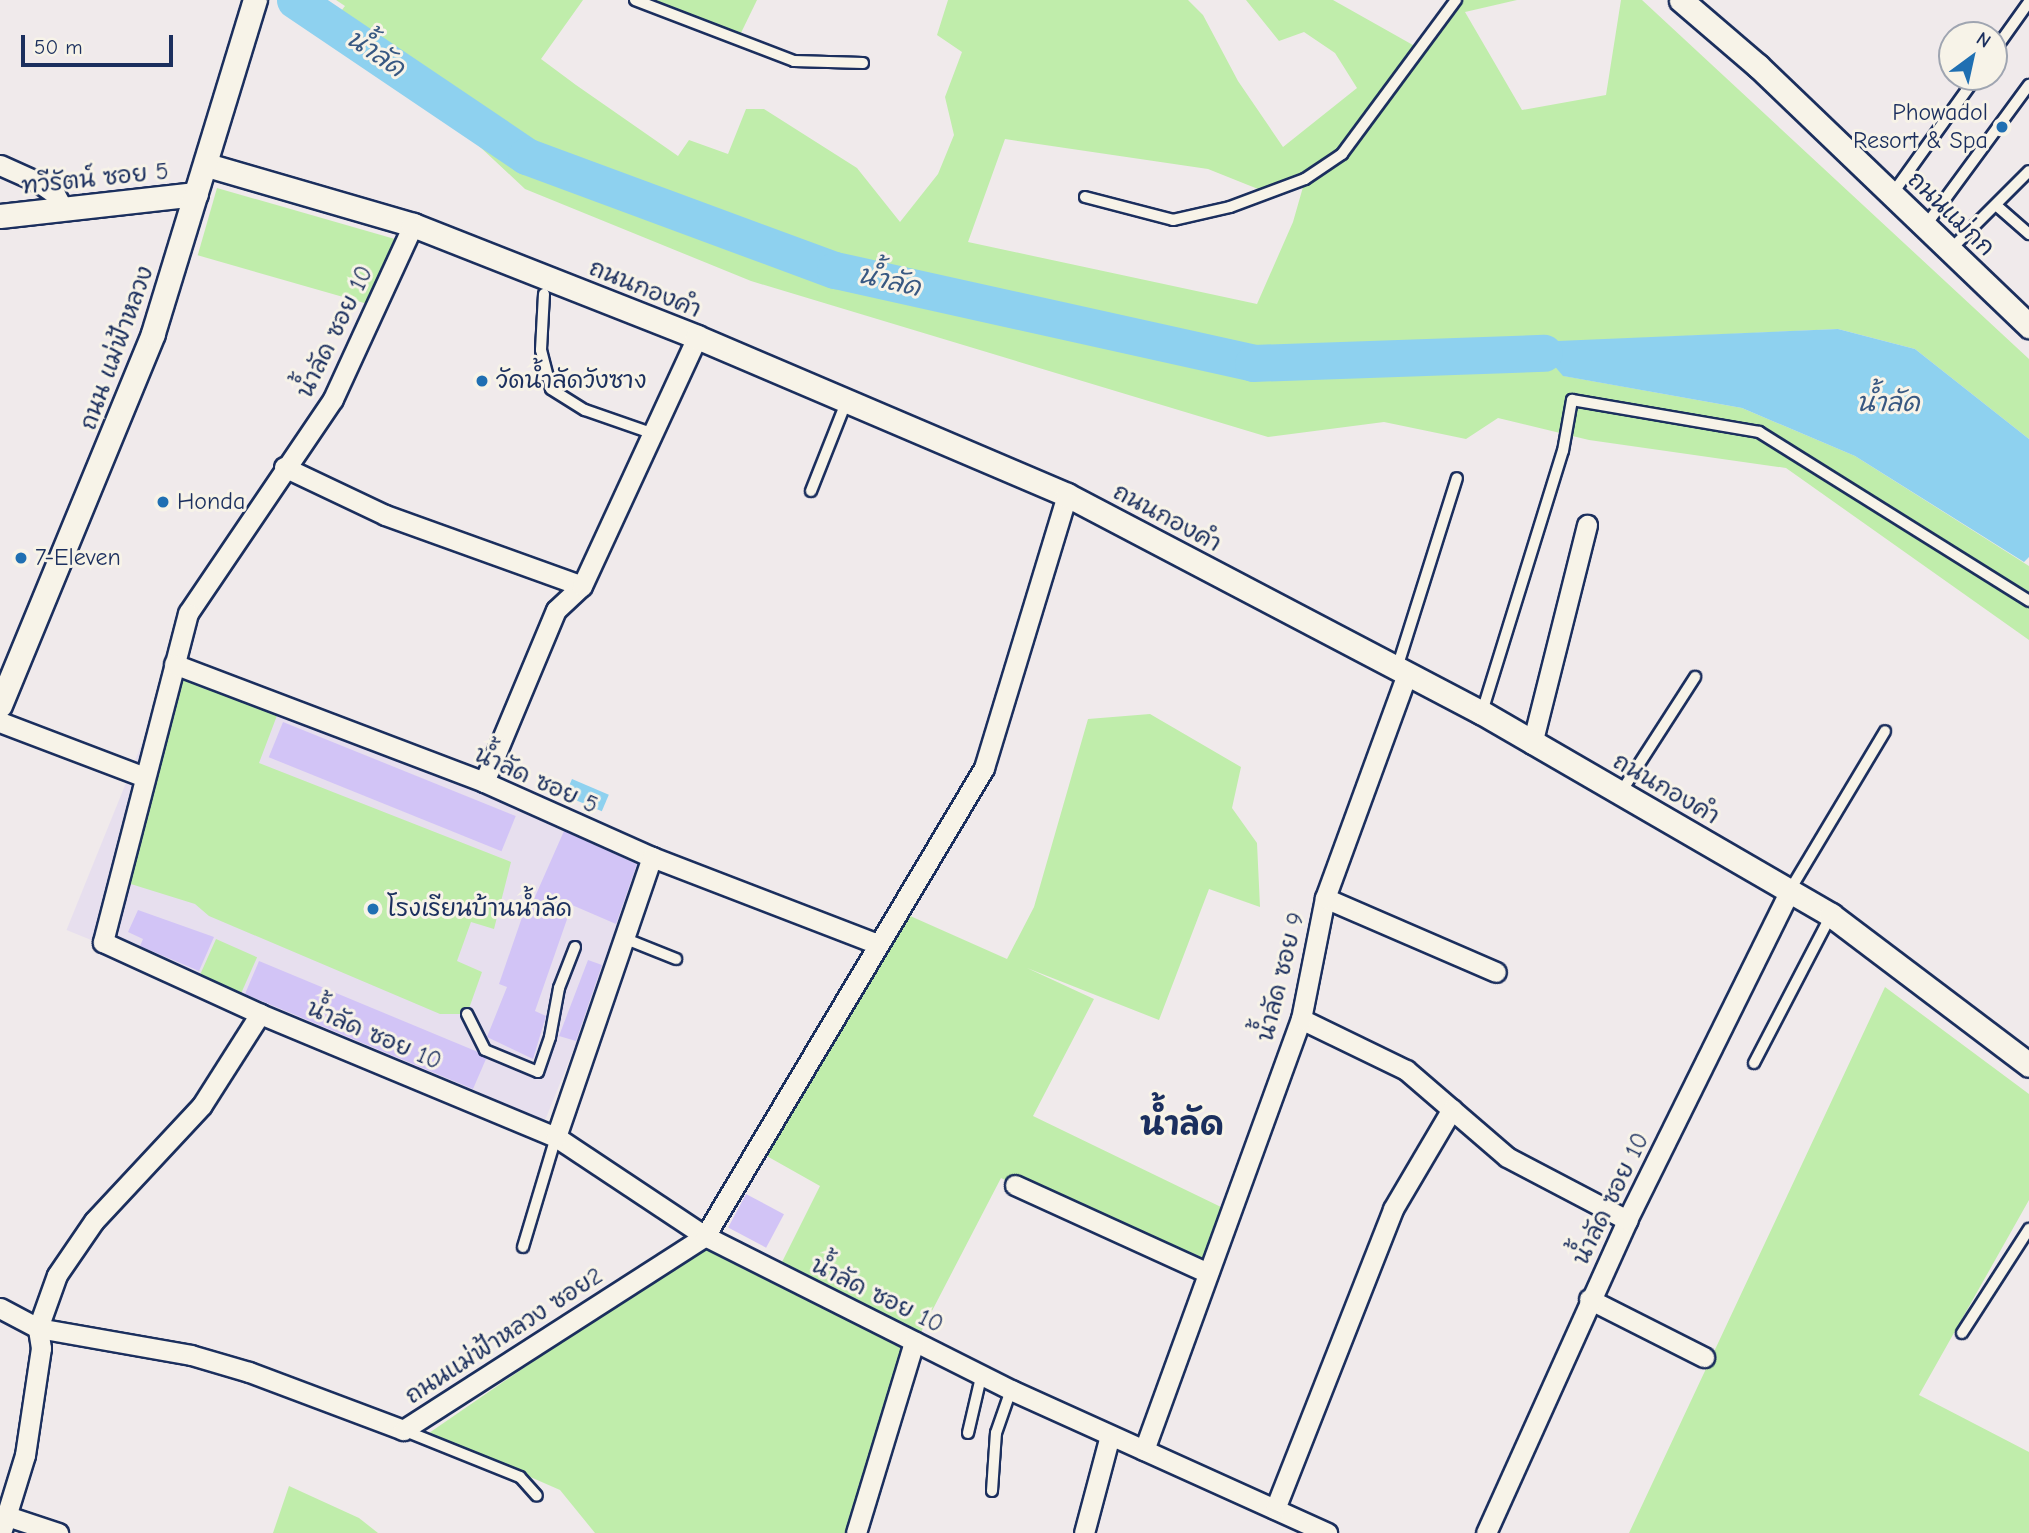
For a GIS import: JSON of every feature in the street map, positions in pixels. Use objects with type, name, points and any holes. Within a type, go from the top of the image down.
[{"type":"street","name":"ถนน แม่ฟ้าหลวง","points":[[0,705],[153,333],[207,165],[255,0]]},
{"type":"street","name":"ถนนแม่กก","points":[[1681,0],[1893,193],[2029,326]]},
{"type":"street","points":[[0,165],[38,182],[55,194],[64,209]]},
{"type":"street","name":"ถนนกองคำ","points":[[207,165],[413,225],[697,337],[1068,495],[1481,712],[1831,915],[2029,1065]]},
{"type":"street","name":"ทวีรัตน์ ซอย 5","points":[[0,216],[196,194]]},
{"type":"street","name":"น้ำลัด ซอย 10","points":[[413,225],[333,399],[284,467],[188,613],[103,942],[260,1014],[556,1137],[705,1236],[1012,1390],[1275,1509],[1296,1526],[1327,1533]]},
{"type":"street","points":[[484,782],[556,610],[582,586],[697,337]]},
{"type":"street","points":[[284,467],[384,514],[582,586]]},
{"type":"street","points":[[705,1236],[855,989],[877,944],[984,768],[1068,495]]},
{"type":"street","points":[[1532,744],[1587,525]]},
{"type":"street","name":"น้ำลัด ซอย 5","points":[[174,664],[484,782],[652,857],[877,944]]},
{"type":"street","name":"น้ำลัด ซอย 9","points":[[1144,1450],[1301,1019],[1325,898],[1402,671]]},
{"type":"street","points":[[0,722],[145,777]]},
{"type":"street","points":[[556,1137],[652,857]]},
{"type":"street","name":"น้ำลัด ซอย 10","points":[[1486,1533],[1627,1220],[1789,892]]},
{"type":"street","points":[[1325,898],[1496,972]]},
{"type":"street","points":[[58,1533],[4,1525],[34,1404],[41,1348],[38,1328],[57,1275],[94,1221],[202,1105],[260,1014]]},
{"type":"street","points":[[1301,1019],[1406,1070],[1507,1157],[1627,1220]]},
{"type":"street","points":[[1275,1509],[1393,1209],[1452,1110]]},
{"type":"street","points":[[1015,1185],[1208,1273]]},
{"type":"street","name":"ถนนแม่ฟ้าหลวง ซอย2","points":[[0,1308],[38,1328],[191,1354],[403,1430],[705,1236]]},
{"type":"street","points":[[1590,1300],[1704,1357]]},
{"type":"street","points":[[856,1533],[914,1342]]},
{"type":"street","points":[[1084,1533],[1110,1435]]},
{"type":"lane","points":[[635,0],[794,61],[863,63]]},
{"type":"lane","points":[[1085,197],[1173,220],[1230,207],[1305,179],[1342,154],[1456,0]]},
{"type":"lane","points":[[2008,31],[2029,2]]},
{"type":"lane","points":[[1926,225],[2029,85]]},
{"type":"lane","points":[[1893,193],[1966,91]]},
{"type":"lane","points":[[1951,249],[2029,172]]},
{"type":"lane","points":[[1997,206],[2029,234]]},
{"type":"lane","points":[[544,293],[541,350],[551,390],[585,410],[651,433]]},
{"type":"lane","points":[[810,491],[848,400]]},
{"type":"lane","points":[[1481,712],[1563,451],[1572,400],[1759,432],[2029,601]]},
{"type":"lane","points":[[1402,671],[1457,478]]},
{"type":"lane","points":[[1621,792],[1696,677]]},
{"type":"lane","points":[[1789,892],[1885,731]]},
{"type":"lane","points":[[1754,1063],[1831,915]]},
{"type":"lane","points":[[626,939],[676,959]]},
{"type":"lane","points":[[467,1014],[485,1050],[538,1072],[551,1037],[559,988],[575,947]]},
{"type":"lane","points":[[523,1247],[556,1137]]},
{"type":"lane","points":[[1962,1333],[2029,1229]]},
{"type":"lane","points":[[968,1433],[982,1373]]},
{"type":"lane","points":[[992,1491],[993,1444],[1012,1390]]},
{"type":"lane","points":[[403,1430],[520,1477],[537,1496]]},
{"type":"shaded area","name":"โรงเรียนบ้านน้ำลัด","points":[[174,664],[651,857],[544,1123],[66,930]]},
{"type":"green space","points":[[336,0],[583,0],[541,59],[576,85],[678,156],[689,140],[728,154],[746,109],[764,109],[857,168],[900,222],[938,174],[954,135],[945,97],[962,52],[937,35],[948,0],[1188,0],[1203,15],[1238,81],[1283,147],[1357,88],[1335,53],[1304,32],[1279,41],[1246,0],[1333,0],[1420,49],[1457,0],[1517,0],[1465,12],[1522,110],[1606,95],[1621,0],[1642,0],[2029,359],[2029,439],[1915,349],[1838,329],[1534,343],[1564,376],[1742,408],[1855,456],[2029,566],[2029,640],[1786,468],[1589,440],[1498,418],[1466,439],[1384,422],[1268,437],[751,281],[525,189],[432,102],[324,33],[345,6]],"holes":[[[1005,139],[1208,169],[1268,193],[1305,180],[1293,222],[1257,304],[968,242]]]},
{"type":"green space","points":[[653,0],[757,0],[739,37]]},
{"type":"green space","points":[[217,188],[395,239],[376,306],[198,255]]},
{"type":"green space","points":[[174,664],[281,705],[259,763],[511,862],[494,929],[471,922],[457,961],[482,972],[467,1014],[440,1014],[209,916],[195,904],[118,880]]},
{"type":"green space","points":[[1150,714],[1241,767],[1232,808],[1257,843],[1260,907],[1209,889],[1159,1020],[1027,968],[1094,999],[1033,1116],[1221,1207],[1200,1269],[1001,1178],[920,1334],[781,1264],[820,1186],[765,1155],[908,915],[1007,959],[1034,907],[1088,719]]},
{"type":"green space","points":[[216,939],[257,957],[240,996],[199,977]]},
{"type":"green space","points":[[1885,987],[2029,1094],[2029,1200],[1919,1395],[2029,1452],[2029,1533],[1629,1533]]},
{"type":"green space","points":[[701,1246],[903,1348],[848,1533],[595,1533],[560,1490],[429,1433]]},
{"type":"green space","points":[[289,1486],[359,1518],[378,1533],[273,1533]]},
{"type":"water","name":"น้ำลัด","points":[[1838,329],[1915,349],[2029,439],[2029,557],[2024,562],[1855,456],[1742,408],[1563,376],[1534,342]]},
{"type":"water","points":[[572,779],[609,795],[602,811],[565,796]]},
{"type":"building","points":[[283,722],[516,816],[501,851],[269,757]]},
{"type":"building","points":[[564,831],[637,864],[616,924],[572,905],[535,1011],[546,1016],[533,1059],[487,1037],[507,987],[499,984],[529,897],[534,899]]},
{"type":"building","points":[[138,910],[214,937],[199,971],[140,946],[143,939],[128,932]]},
{"type":"building","points":[[588,960],[602,965],[576,1041],[559,1036]]},
{"type":"building","points":[[259,961],[478,1052],[486,1059],[473,1089],[245,994]]},
{"type":"building","points":[[746,1194],[784,1214],[766,1248],[728,1228]]},
{"type":"waterway","name":"น้ำลัด","points":[[295,0],[526,156],[835,270],[1253,363],[1544,353]]},
{"type":"place","name":"Phowadol Resort & Spa","points":[[2002,127]]},
{"type":"place","name":"วัดน้ำลัดวังซาง","points":[[482,381]]},
{"type":"place","name":"Honda","points":[[163,502]]},
{"type":"place","name":"7-Eleven","points":[[21,558]]},
{"type":"place","name":"โรงเรียนบ้านน้ำลัด","points":[[373,909]]},
{"type":"district","name":"น้ำลัด","points":[[1182,1125]]}]
